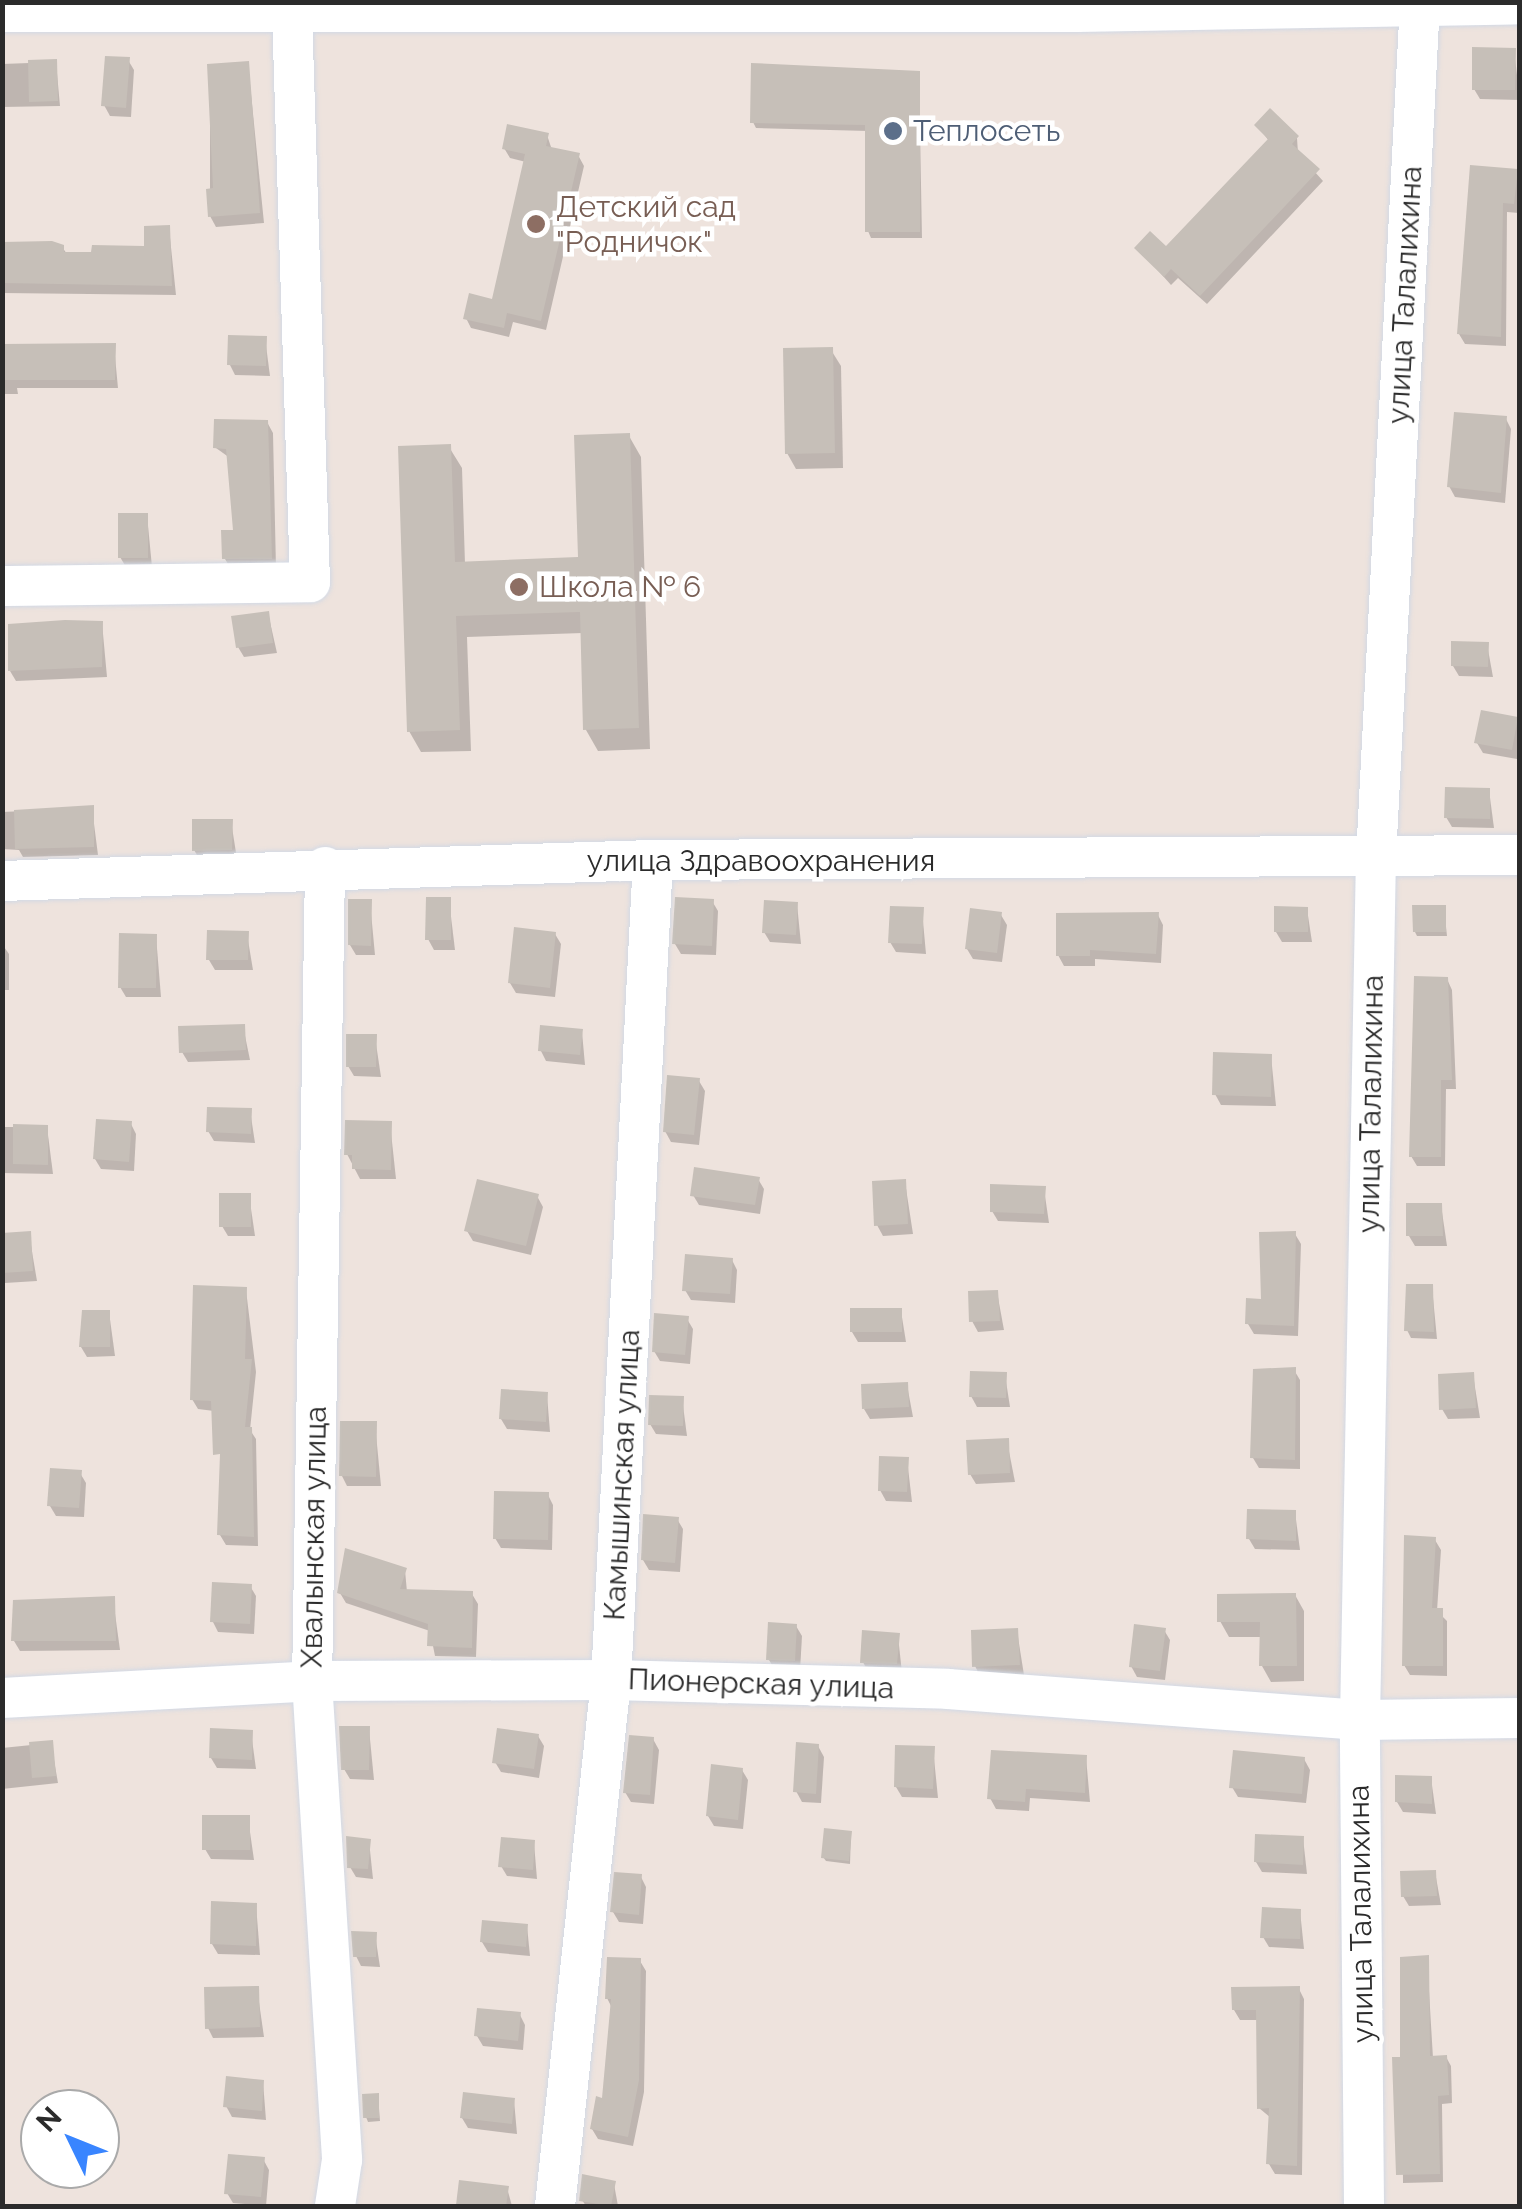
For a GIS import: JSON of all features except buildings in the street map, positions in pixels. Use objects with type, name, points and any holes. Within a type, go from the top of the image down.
[{"type":"street","name":"улица Талалихина","points":[[1364,2206],[1360,1720],[1376,858],[1420,4]]},
{"type":"street","points":[[2,12],[1520,4]]},
{"type":"street","points":[[2,586],[310,582],[292,13]]},
{"type":"street","name":"улица Здравоохранения","points":[[2,881],[325,866],[654,860],[1520,855]]},
{"type":"street","name":"Камышинская улица","points":[[555,2206],[611,1680],[654,860]]},
{"type":"street","name":"Хвалынская улица","points":[[325,866],[312,1681],[342,2160],[335,2206]]},
{"type":"street","name":"Пионерская улица","points":[[2,1698],[312,1681],[611,1680],[948,1689],[1360,1720],[1520,1718]]},
{"type":"place","name":"Теплосеть","points":[[893,131]]},
{"type":"place","name":"Детский сад \"Родничок\"","points":[[536,224]]},
{"type":"place","name":"Школа № 6","points":[[519,587]]}]
